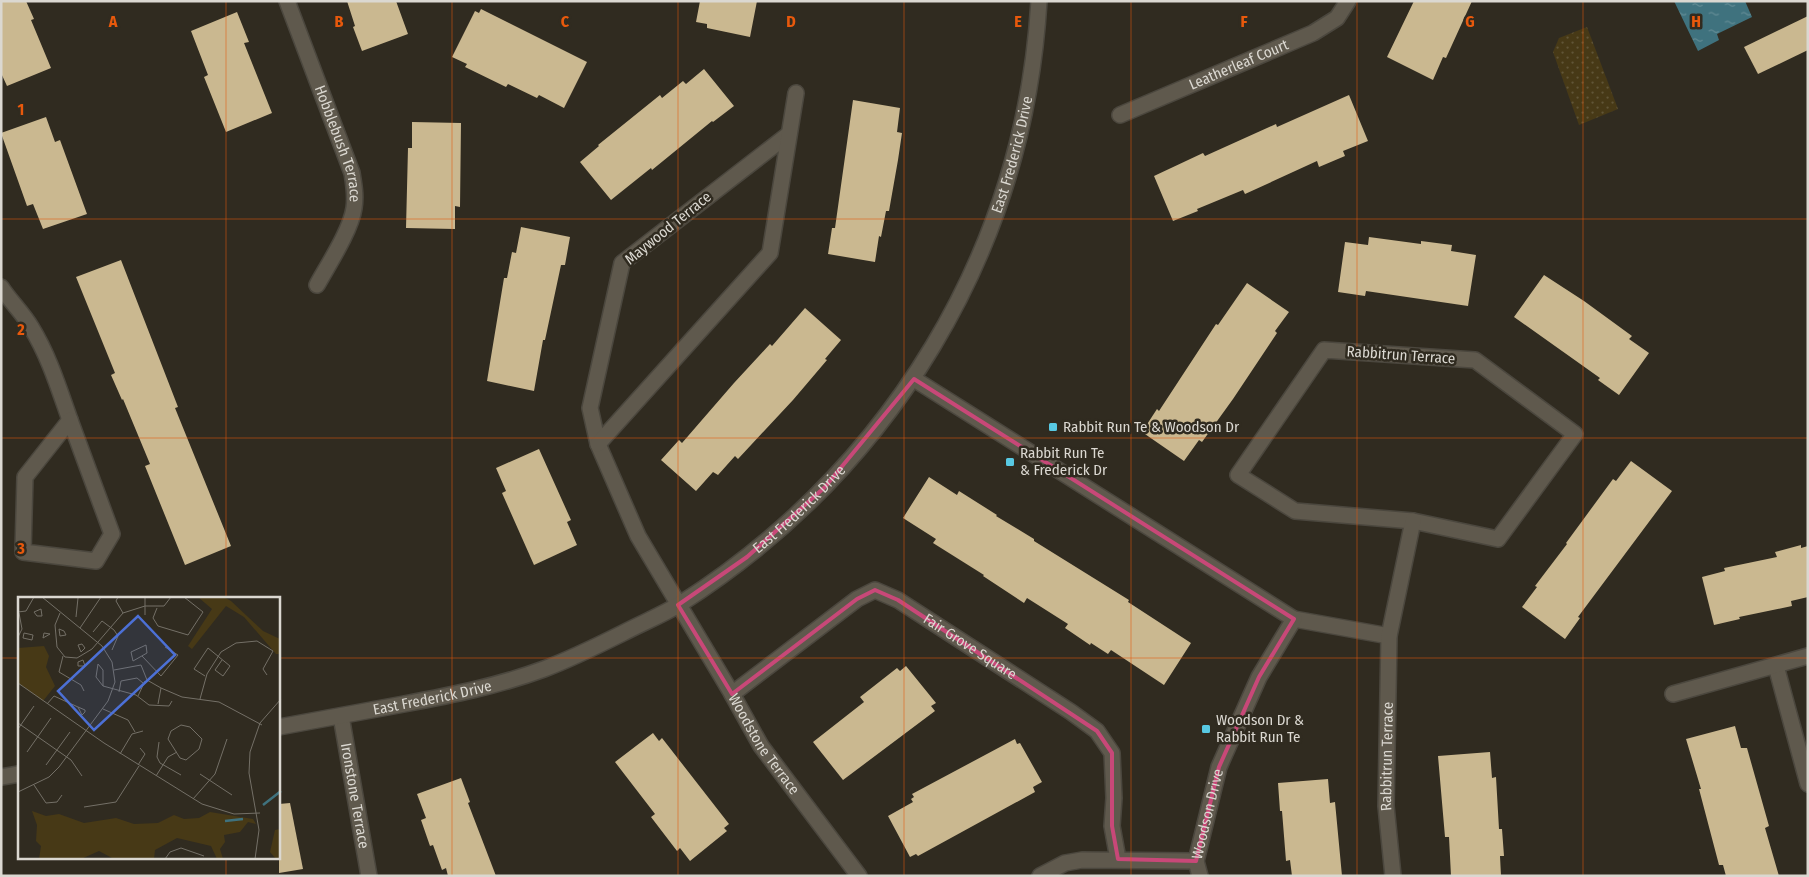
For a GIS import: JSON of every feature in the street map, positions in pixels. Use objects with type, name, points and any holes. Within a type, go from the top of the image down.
[{"type":"street","name":"Hobblebush Terrace","points":[[287,1],[352,173],[355,190],[354,209],[342,240],[317,285]]},
{"type":"street","name":"East Frederick Drive","points":[[280,727],[492,687],[580,654],[678,605],[747,557],[818,493],[863,445],[914,379],[947,324],[975,267],[998,209],[1015,156],[1027,101],[1037,34],[1039,1]]},
{"type":"street","name":"Leatherleaf Court","points":[[1120,115],[1313,34],[1337,18],[1348,1]]},
{"type":"street","points":[[598,444],[770,253],[796,94]]},
{"type":"street","name":"Maywood Terrace","points":[[678,605],[638,536],[598,444],[590,408],[622,263],[789,134]]},
{"type":"street","points":[[1,287],[30,325],[45,352],[112,534],[96,561],[23,552],[25,477],[70,420]]},
{"type":"street","name":"Rabbitrun Terrace","points":[[1324,350],[1475,360],[1575,434],[1498,539],[1413,522],[1295,511],[1238,475],[1324,350]]},
{"type":"street","points":[[914,379],[1294,619],[1388,636]]},
{"type":"street","name":"Rabbitrun Terrace","points":[[1393,876],[1386,806],[1388,636],[1413,522]]},
{"type":"street","name":"Fair Grove Square","points":[[732,694],[857,599],[875,590],[898,600],[1071,712],[1097,731],[1112,753],[1114,798],[1112,826],[1118,859]]},
{"type":"street","name":"Woodstone Terrace","points":[[678,605],[761,746],[859,876]]},
{"type":"street","name":"Woodson Drive","points":[[1198,868],[1219,766],[1259,677],[1294,619]]},
{"type":"street","points":[[1674,694],[1808,656]]},
{"type":"street","points":[[1776,666],[1808,784]]},
{"type":"street","name":"Ironstone Terrace","points":[[341,716],[369,876]]},
{"type":"street","points":[[1,777],[18,774]]},
{"type":"street","points":[[1040,876],[1064,863],[1082,860],[1118,859],[1198,868]]},
{"type":"highlighted area","points":[[914,379],[1294,619],[1259,677],[1219,767],[1196,861],[1118,859],[1112,826],[1112,753],[1097,731],[898,600],[875,590],[857,599],[732,694],[678,605],[747,557],[825,487]]},
{"type":"shaded area","points":[[1587,27],[1618,109],[1579,125],[1553,52],[1559,38]]},
{"type":"water","points":[[1674,1],[1745,1],[1752,17],[1717,34],[1719,40],[1698,51]]},
{"type":"building","points":[[1,1],[26,1],[34,19],[31,20],[51,68],[7,86],[1,73]]},
{"type":"building","points":[[347,1],[396,1],[408,34],[362,51],[353,27],[355,26]]},
{"type":"building","points":[[700,1],[757,1],[750,37],[707,28],[707,24],[696,22]]},
{"type":"building","points":[[1414,1],[1472,1],[1446,58],[1443,57],[1433,80],[1387,57]]},
{"type":"building","points":[[481,9],[587,62],[564,108],[539,95],[537,98],[508,84],[506,87],[465,67],[467,64],[452,57],[475,11],[479,13]]},
{"type":"building","points":[[237,12],[249,42],[244,43],[272,113],[226,132],[204,77],[208,75],[191,31]]},
{"type":"building","points":[[1808,16],[1808,50],[1758,74],[1744,47]]},
{"type":"building","points":[[704,69],[734,106],[611,200],[580,162],[660,95],[662,98],[683,81],[686,84]]},
{"type":"building","points":[[1349,95],[1368,141],[1343,151],[1345,156],[1319,167],[1317,161],[1245,194],[1243,190],[1173,221],[1154,176],[1203,153],[1205,156],[1276,124],[1277,127]]},
{"type":"building","points":[[853,100],[900,108],[897,132],[902,133],[898,160],[889,211],[886,211],[881,237],[879,236],[875,262],[828,254],[832,228],[835,228]]},
{"type":"building","points":[[46,117],[55,142],[60,140],[87,214],[43,229],[33,204],[27,206],[1,133]]},
{"type":"building","points":[[412,122],[461,123],[460,207],[455,206],[455,229],[406,228],[408,148],[412,148]]},
{"type":"building","points":[[521,227],[570,237],[565,265],[561,265],[545,340],[543,340],[534,391],[487,381],[504,278],[507,278],[512,252],[516,253]]},
{"type":"building","points":[[1369,237],[1421,244],[1421,241],[1452,245],[1451,251],[1476,255],[1468,306],[1366,291],[1365,296],[1338,292],[1345,242],[1368,245]]},
{"type":"building","points":[[121,260],[178,407],[175,408],[231,546],[185,565],[145,466],[150,464],[111,375],[115,373],[76,277]]},
{"type":"building","points":[[1544,275],[1632,336],[1629,339],[1649,353],[1619,395],[1598,380],[1600,378],[1514,317]]},
{"type":"building","points":[[1247,283],[1289,312],[1233,399],[1202,442],[1199,440],[1184,461],[1142,432],[1157,409],[1159,411],[1216,324],[1218,325]]},
{"type":"building","points":[[805,308],[841,340],[825,359],[827,360],[793,400],[738,459],[735,456],[718,475],[713,472],[696,491],[661,460],[679,440],[682,443],[734,383],[770,344],[772,346]]},
{"type":"building","points":[[539,449],[571,520],[567,522],[577,545],[534,565],[502,493],[506,491],[496,468]]},
{"type":"building","points":[[1631,461],[1672,491],[1578,617],[1580,618],[1565,639],[1522,607],[1537,587],[1535,586],[1613,479],[1616,481]]},
{"type":"building","points":[[929,477],[957,495],[959,491],[997,515],[1034,539],[1034,541],[1129,600],[1128,602],[1191,643],[1164,685],[1111,650],[1108,654],[1091,643],[1090,645],[1065,628],[1068,624],[1027,598],[1024,603],[933,543],[936,539],[903,518]]},
{"type":"building","points":[[1801,545],[1801,548],[1808,546],[1808,597],[1791,601],[1792,606],[1739,617],[1740,619],[1714,625],[1702,577],[1725,571],[1724,568],[1777,557],[1775,552]]},
{"type":"building","points":[[906,666],[936,703],[931,706],[935,711],[843,780],[813,742],[864,702],[860,697],[897,668],[900,671]]},
{"type":"building","points":[[1735,726],[1741,748],[1747,748],[1769,826],[1765,828],[1779,876],[1726,876],[1723,865],[1719,865],[1699,789],[1701,789],[1686,739]]},
{"type":"building","points":[[653,733],[659,741],[662,738],[729,824],[724,828],[727,831],[690,861],[680,848],[677,851],[651,817],[655,814],[615,762]]},
{"type":"building","points":[[1015,739],[1017,744],[1020,743],[1042,782],[1033,787],[1035,792],[918,856],[916,854],[910,857],[888,816],[913,802],[911,799],[914,797],[912,794]]},
{"type":"building","points":[[1490,752],[1492,778],[1496,777],[1499,829],[1502,829],[1504,856],[1500,856],[1501,876],[1451,876],[1449,837],[1445,837],[1438,756]]},
{"type":"building","points":[[461,778],[470,802],[468,803],[496,876],[448,876],[446,868],[442,870],[433,845],[430,846],[421,820],[426,818],[417,794]]},
{"type":"building","points":[[1328,779],[1330,803],[1335,802],[1342,876],[1292,876],[1290,860],[1286,861],[1278,783]]},
{"type":"building","points":[[290,803],[303,869],[279,873],[280,860],[280,804]]},
{"type":"place","name":"Rabbit Run Te & Woodson Dr","points":[[1053,427]]},
{"type":"place","name":"Rabbit Run Te & Frederick Dr","points":[[1010,462]]},
{"type":"place","name":"Woodson Dr & Rabbit Run Te","points":[[1206,729]]}]
